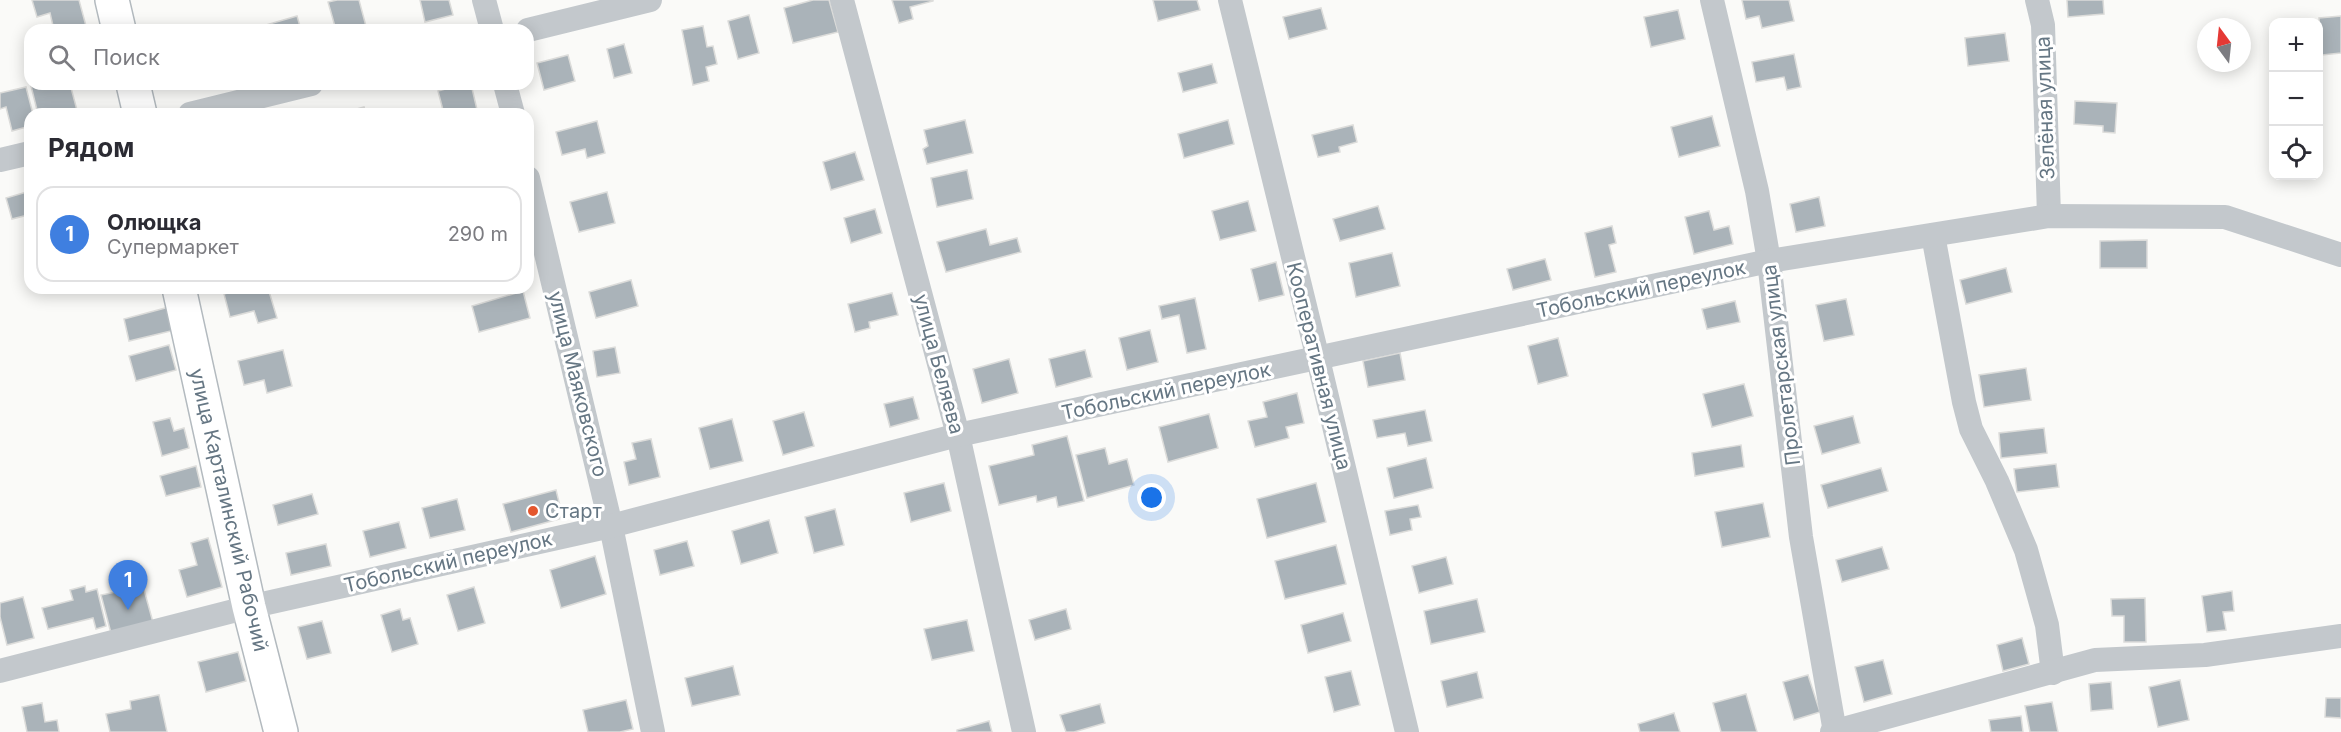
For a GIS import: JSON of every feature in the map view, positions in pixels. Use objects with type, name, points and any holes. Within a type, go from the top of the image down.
[{"type":"street","points":[[112,0],[118,24]]},
{"type":"street","points":[[484,0],[490,24]]},
{"type":"street","points":[[534,29],[650,0]]},
{"type":"street","name":"улица Беляева","points":[[842,0],[958,435],[1023,732]]},
{"type":"street","name":"Кооперативная улица","points":[[1230,0],[1407,732]]},
{"type":"street","name":"Пролетарская улица","points":[[1712,0],[1757,192],[1769,261],[1801,537],[1834,732]]},
{"type":"street","name":"Зелёная улица","points":[[2037,0],[2043,26],[2049,216]]},
{"type":"street","points":[[134,90],[139,108]]},
{"type":"street","points":[[214,108],[287,90]]},
{"type":"street","points":[[507,90],[511,108]]},
{"type":"street","points":[[0,160],[24,154]]},
{"type":"street","name":"улица Маяковского","points":[[534,203],[612,525],[653,732]]},
{"type":"street","name":"Тобольский переулок","points":[[0,671],[249,607],[612,525],[958,435],[1769,261],[2049,216],[2225,217],[2341,255]]},
{"type":"street","points":[[1933,235],[1971,429],[1997,481],[2026,550],[2047,626],[2053,673]]},
{"type":"street","name":"улица Карталинский Рабочий","points":[[180,294],[249,607],[281,732]]},
{"type":"street","points":[[1834,732],[2095,660],[2205,655],[2341,636]]},
{"type":"building","points":[[32,0],[79,0],[85,24],[53,24],[50,13],[37,17]]},
{"type":"building","points":[[359,0],[365,24],[334,24],[328,2]]},
{"type":"building","points":[[420,0],[449,0],[453,15],[425,22]]},
{"type":"building","points":[[813,0],[829,0],[838,32],[793,43],[784,8]]},
{"type":"building","points":[[892,0],[933,1],[910,7],[913,19],[899,23]]},
{"type":"building","points":[[1153,0],[1197,0],[1200,10],[1158,21]]},
{"type":"building","points":[[1742,0],[1789,0],[1794,21],[1762,28],[1759,16],[1746,19]]},
{"type":"building","points":[[2067,0],[2103,0],[2104,14],[2068,17]]},
{"type":"building","points":[[1321,8],[1327,29],[1289,39],[1283,17]]},
{"type":"building","points":[[1678,10],[1685,39],[1651,47],[1644,17]]},
{"type":"building","points":[[749,15],[759,53],[738,59],[728,21]]},
{"type":"building","points":[[297,16],[299,24],[269,24]]},
{"type":"building","points":[[2341,16],[2341,53],[2323,55],[2323,18],[2319,18]]},
{"type":"building","points":[[703,26],[707,47],[713,46],[717,64],[706,67],[709,81],[693,85],[682,30]]},
{"type":"building","points":[[2005,33],[2009,61],[1968,66],[1965,38]]},
{"type":"building","points":[[624,44],[632,73],[614,78],[607,49]]},
{"type":"building","points":[[1794,54],[1801,87],[1787,90],[1784,77],[1756,82],[1752,62]]},
{"type":"building","points":[[568,55],[575,81],[544,90],[537,63]]},
{"type":"building","points":[[1212,64],[1217,83],[1183,92],[1178,73]]},
{"type":"building","points":[[24,87],[24,90],[27,90],[31,108],[24,108],[24,128],[12,131],[6,107],[0,109],[0,93]]},
{"type":"building","points":[[32,90],[72,90],[76,108],[36,108]]},
{"type":"building","points":[[472,90],[477,108],[442,108],[438,91]]},
{"type":"building","points":[[2075,101],[2117,103],[2115,133],[2103,132],[2103,126],[2074,124]]},
{"type":"building","points":[[1712,116],[1720,146],[1679,157],[1671,127]]},
{"type":"building","points":[[965,120],[973,153],[927,164],[923,149],[928,146],[924,130]]},
{"type":"building","points":[[1228,120],[1234,144],[1184,158],[1178,134]]},
{"type":"building","points":[[597,121],[605,153],[587,158],[585,149],[562,155],[556,132]]},
{"type":"building","points":[[1353,125],[1357,142],[1339,147],[1340,152],[1318,157],[1312,135]]},
{"type":"building","points":[[855,152],[864,180],[831,190],[823,162]]},
{"type":"building","points":[[967,170],[973,199],[937,207],[931,178]]},
{"type":"building","points":[[607,192],[615,223],[579,232],[570,202]]},
{"type":"building","points":[[24,193],[24,216],[12,219],[6,198]]},
{"type":"building","points":[[1819,197],[1825,226],[1796,232],[1790,204]]},
{"type":"building","points":[[1248,201],[1256,231],[1220,240],[1212,211]]},
{"type":"building","points":[[1378,206],[1385,229],[1340,241],[1333,219]]},
{"type":"building","points":[[875,209],[882,233],[851,243],[844,218]]},
{"type":"building","points":[[1709,211],[1714,230],[1729,226],[1733,244],[1694,254],[1685,217]]},
{"type":"building","points":[[1612,226],[1616,243],[1609,245],[1616,272],[1595,277],[1585,233]]},
{"type":"building","points":[[986,229],[990,245],[1017,238],[1021,252],[946,272],[937,242]]},
{"type":"building","points":[[2147,240],[2147,268],[2100,268],[2100,241]]},
{"type":"building","points":[[1392,253],[1400,286],[1356,297],[1349,263]]},
{"type":"building","points":[[1545,259],[1551,280],[1513,290],[1507,269]]},
{"type":"building","points":[[1276,262],[1284,295],[1259,301],[1251,269]]},
{"type":"building","points":[[2006,268],[2012,292],[1966,304],[1960,280]]},
{"type":"building","points":[[631,280],[638,306],[596,318],[589,292]]},
{"type":"building","points":[[892,293],[898,315],[869,322],[870,328],[855,332],[848,304]]},
{"type":"building","points":[[224,294],[270,294],[277,318],[258,323],[254,311],[230,317]]},
{"type":"building","points":[[513,294],[524,294],[530,318],[479,332],[472,306]]},
{"type":"building","points":[[1195,298],[1206,349],[1187,353],[1179,315],[1162,319],[1159,306]]},
{"type":"building","points":[[1846,299],[1854,335],[1824,341],[1816,305]]},
{"type":"building","points":[[1735,301],[1740,322],[1707,329],[1702,309]]},
{"type":"building","points":[[169,307],[175,330],[129,341],[124,319]]},
{"type":"building","points":[[1150,330],[1158,362],[1127,370],[1119,338]]},
{"type":"building","points":[[1558,338],[1568,376],[1538,384],[1528,346]]},
{"type":"building","points":[[169,345],[176,370],[136,381],[129,356]]},
{"type":"building","points":[[615,347],[620,373],[597,377],[593,351]]},
{"type":"building","points":[[283,350],[292,386],[267,393],[264,380],[244,385],[238,361]]},
{"type":"building","points":[[1085,350],[1092,377],[1056,387],[1049,359]]},
{"type":"building","points":[[1400,353],[1405,380],[1368,387],[1363,361]]},
{"type":"building","points":[[1009,359],[1018,393],[982,403],[973,369]]},
{"type":"building","points":[[2026,368],[2031,400],[1984,407],[1979,375]]},
{"type":"building","points":[[1744,384],[1753,416],[1712,427],[1703,394]]},
{"type":"building","points":[[1297,393],[1304,423],[1286,427],[1289,438],[1255,447],[1248,421],[1267,417],[1263,402]]},
{"type":"building","points":[[913,397],[919,419],[890,427],[884,404]]},
{"type":"building","points":[[1425,410],[1432,441],[1408,446],[1405,433],[1377,438],[1373,420]]},
{"type":"building","points":[[804,412],[814,446],[783,455],[773,421]]},
{"type":"building","points":[[1209,414],[1218,448],[1168,462],[1159,427]]},
{"type":"building","points":[[1853,416],[1860,443],[1822,454],[1814,426]]},
{"type":"building","points":[[170,418],[174,431],[184,428],[189,448],[162,456],[153,422]]},
{"type":"building","points":[[732,419],[743,461],[710,469],[699,428]]},
{"type":"building","points":[[2044,428],[2047,453],[2001,458],[1999,433]]},
{"type":"building","points":[[1067,436],[1084,501],[1058,507],[1056,497],[1037,502],[1036,496],[999,505],[989,466],[1034,455],[1032,445]]},
{"type":"building","points":[[651,439],[660,477],[629,485],[624,462],[636,459],[632,443]]},
{"type":"building","points":[[1741,445],[1744,467],[1695,476],[1692,453]]},
{"type":"building","points":[[1105,448],[1109,464],[1127,459],[1134,485],[1087,498],[1076,455]]},
{"type":"building","points":[[1426,458],[1433,488],[1394,498],[1387,468]]},
{"type":"building","points":[[2056,464],[2059,487],[2017,492],[2014,469]]},
{"type":"building","points":[[196,466],[201,487],[166,496],[160,476]]},
{"type":"building","points":[[1881,468],[1888,491],[1828,508],[1821,485]]},
{"type":"building","points":[[944,483],[951,511],[911,522],[904,493]]},
{"type":"building","points":[[1316,483],[1326,522],[1267,538],[1257,499]]},
{"type":"building","name":"Старт","points":[[556,490],[563,518],[511,532],[503,504]]},
{"type":"building","points":[[312,494],[318,514],[278,525],[273,505]]},
{"type":"building","points":[[457,499],[465,530],[430,538],[422,508]]},
{"type":"building","points":[[1763,503],[1770,537],[1722,547],[1715,512]]},
{"type":"building","points":[[1418,505],[1421,517],[1410,519],[1412,530],[1390,535],[1385,511]]},
{"type":"building","points":[[835,509],[844,545],[814,553],[805,517]]},
{"type":"building","points":[[769,520],[778,553],[741,564],[732,531]]},
{"type":"building","points":[[399,522],[406,548],[370,557],[363,531]]},
{"type":"building","points":[[208,538],[222,587],[187,597],[179,570],[197,565],[191,543]]},
{"type":"building","points":[[687,541],[694,566],[660,575],[654,550]]},
{"type":"building","points":[[326,544],[331,566],[291,575],[286,553]]},
{"type":"building","points":[[1336,545],[1346,584],[1285,599],[1275,561]]},
{"type":"building","points":[[1882,547],[1889,569],[1842,582],[1836,560]]},
{"type":"building","points":[[595,556],[606,594],[561,608],[550,570]]},
{"type":"building","points":[[1446,557],[1453,584],[1419,593],[1412,566]]},
{"type":"building","points":[[140,575],[154,626],[112,637],[101,595],[116,592],[113,582]]},
{"type":"building","points":[[85,586],[86,592],[97,589],[106,626],[96,629],[93,618],[48,629],[42,608],[73,600],[70,590]]},
{"type":"building","points":[[474,587],[485,623],[458,631],[447,595]]},
{"type":"building","points":[[2232,591],[2234,611],[2223,612],[2226,630],[2207,632],[2202,596]]},
{"type":"building","points":[[23,597],[34,638],[7,645],[0,617],[0,603]]},
{"type":"building","points":[[2145,598],[2146,642],[2124,642],[2124,616],[2112,616],[2111,599]]},
{"type":"building","points":[[1477,599],[1485,632],[1431,644],[1424,611]]},
{"type":"building","points":[[400,609],[403,620],[410,618],[418,644],[392,652],[381,615]]},
{"type":"building","points":[[1066,609],[1071,629],[1035,640],[1029,620]]},
{"type":"building","points":[[1343,613],[1351,641],[1308,653],[1301,625]]},
{"type":"building","points":[[967,620],[974,651],[932,660],[924,629]]},
{"type":"building","points":[[322,621],[331,653],[307,659],[298,627]]},
{"type":"building","points":[[2022,638],[2029,664],[2003,671],[1997,645]]},
{"type":"building","points":[[238,652],[246,681],[206,692],[198,662]]},
{"type":"building","points":[[1883,660],[1892,694],[1864,702],[1855,667]]},
{"type":"building","points":[[733,666],[740,695],[692,706],[685,678]]},
{"type":"building","points":[[1351,671],[1360,705],[1334,712],[1325,677]]},
{"type":"building","points":[[1477,672],[1483,698],[1447,707],[1441,681]]},
{"type":"building","points":[[1808,675],[1820,712],[1794,720],[1783,682]]},
{"type":"building","points":[[2180,680],[2189,720],[2158,727],[2149,687]]},
{"type":"building","points":[[2111,682],[2113,709],[2091,711],[2089,684]]},
{"type":"building","points":[[1746,694],[1757,732],[1721,732],[1713,703]]},
{"type":"building","points":[[159,695],[167,732],[110,732],[106,714],[131,709],[130,701]]},
{"type":"building","points":[[2326,698],[2341,698],[2341,718],[2325,717]]},
{"type":"building","points":[[626,700],[633,729],[620,732],[588,732],[583,710]]},
{"type":"building","points":[[2052,702],[2058,732],[2030,732],[2025,706]]},
{"type":"building","points":[[42,703],[45,722],[57,720],[59,732],[27,732],[22,707]]},
{"type":"building","points":[[1100,704],[1105,723],[1066,732],[1060,715]]},
{"type":"building","points":[[1674,713],[1680,732],[1640,732],[1638,724]]},
{"type":"building","points":[[2021,716],[2023,732],[1991,732],[1989,720]]},
{"type":"building","points":[[989,721],[992,732],[957,732],[957,730]]},
{"type":"place","name":"Старт","points":[[533,511]]},
{"type":"place","name":"Олющка","points":[[128,610]]}]
